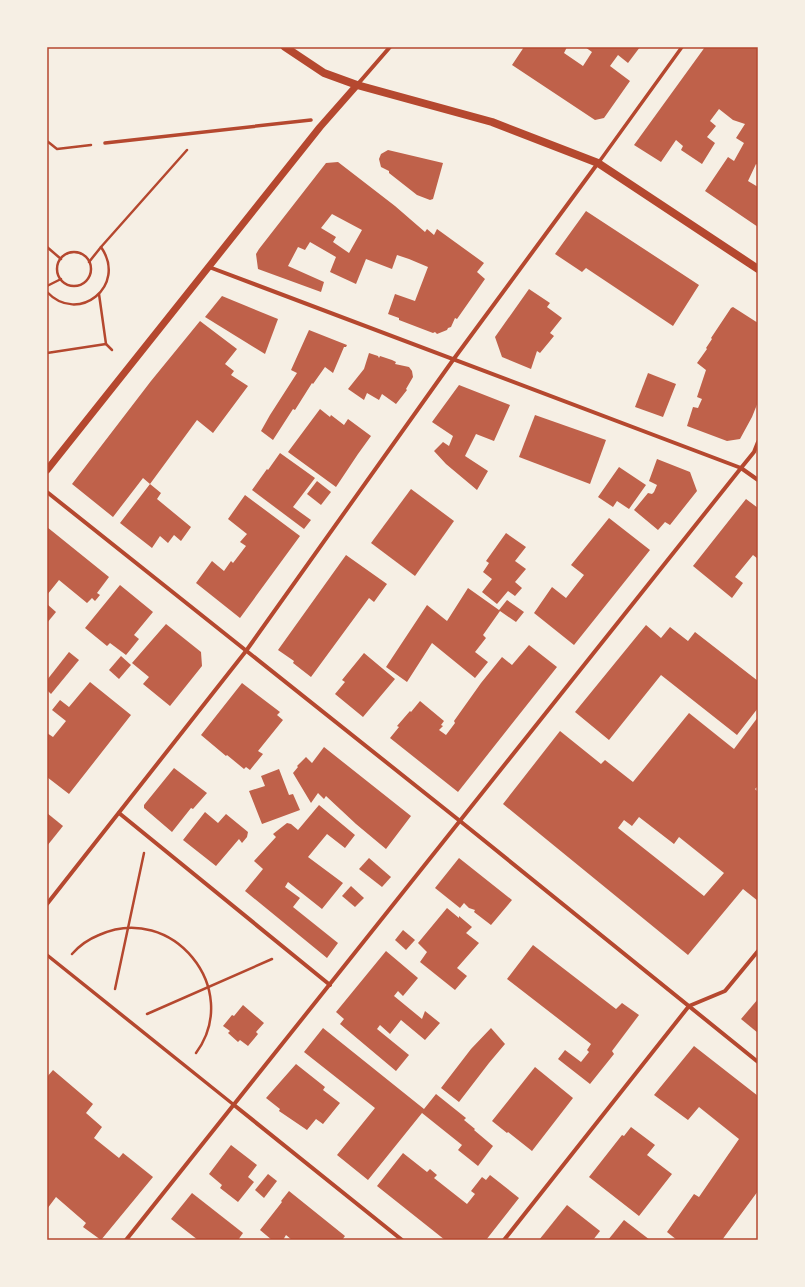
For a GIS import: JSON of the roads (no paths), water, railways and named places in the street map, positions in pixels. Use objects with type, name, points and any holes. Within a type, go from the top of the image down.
[{"type":"main road","points":[[285,47],[324,73],[357,85],[492,122],[598,163],[758,269]]},
{"type":"street","points":[[47,470],[320,127],[390,47]]},
{"type":"street","points":[[47,904],[246,651],[453,360],[682,47]]},
{"type":"street","points":[[105,143],[311,120]]},
{"type":"street","points":[[209,267],[741,468],[758,480]]},
{"type":"street","points":[[126,1240],[754,452],[758,442]]},
{"type":"street","points":[[47,492],[460,821],[758,1062]]},
{"type":"street","points":[[119,813],[330,985]]},
{"type":"street","points":[[504,1240],[689,1006],[725,991],[758,951]]},
{"type":"street","points":[[47,955],[402,1240]]}]
